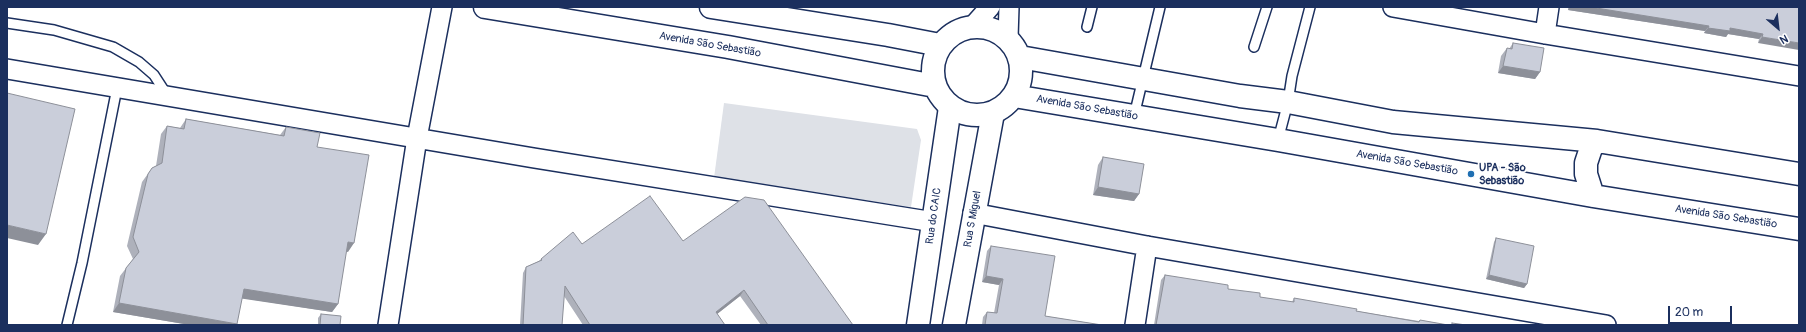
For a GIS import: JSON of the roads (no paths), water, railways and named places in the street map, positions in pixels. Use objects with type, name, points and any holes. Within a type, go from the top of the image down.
[{"type":"main road","name":"Avenida São Sebastião","points":[[485,7],[728,48],[935,86]]},
{"type":"main road","points":[[711,7],[888,35],[940,45]]},
{"type":"main road","points":[[973,26],[992,29],[1008,38],[1020,57],[1022,77],[1014,96],[1005,106],[993,113],[971,115],[950,107],[941,98],[935,86],[932,65],[940,45],[954,32],[973,26]]},
{"type":"main road","points":[[1020,57],[1240,96],[1288,102],[1393,122],[1597,141],[1799,174]]},
{"type":"main road","name":"Avenida São Sebastião","points":[[1014,96],[1278,140],[1593,196],[1799,229]]},
{"type":"main road","name":"Rua do CAIC","points":[[918,325],[950,107]]},
{"type":"main road","name":"Rua S Miguel","points":[[954,325],[993,113]]},
{"type":"main road","points":[[1593,196],[1586,174],[1586,163],[1591,148],[1597,141]]},
{"type":"street","points":[[388,325],[417,138],[442,7]]},
{"type":"street","points":[[973,26],[990,7]]},
{"type":"street","points":[[1008,38],[1009,7]]},
{"type":"street","points":[[1393,7],[1799,76]]},
{"type":"street","points":[[1545,34],[1550,7]]},
{"type":"street","points":[[7,69],[417,138],[934,222]]},
{"type":"street","points":[[974,213],[1147,246],[1575,322],[1606,325]]},
{"type":"street","points":[[1135,325],[1147,246]]},
{"type":"lane","points":[[1087,27],[1092,7]]},
{"type":"lane","points":[[1134,116],[1160,7]]},
{"type":"lane","points":[[1254,47],[1267,7]]},
{"type":"lane","points":[[1278,140],[1288,102],[1292,76],[1310,7]]},
{"type":"lane","points":[[7,23],[54,30],[113,47],[140,62],[154,76],[168,96]]},
{"type":"lane","points":[[67,325],[82,263],[117,88]]},
{"type":"place","name":"UPA - São Sebastião","points":[[1471,174]]}]
